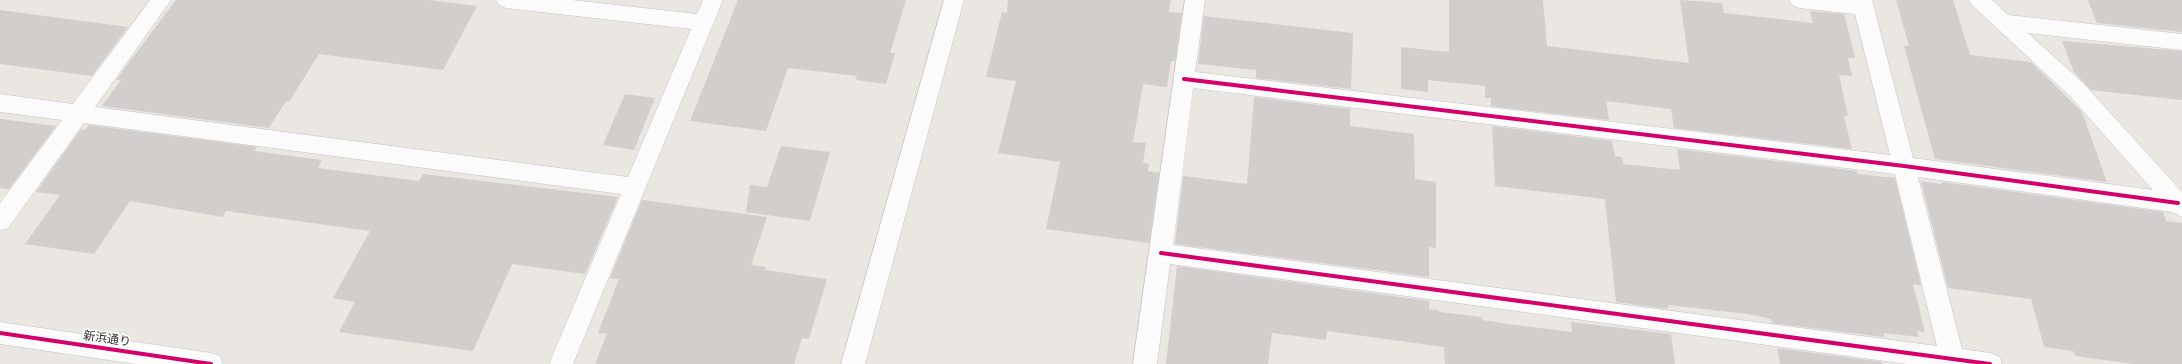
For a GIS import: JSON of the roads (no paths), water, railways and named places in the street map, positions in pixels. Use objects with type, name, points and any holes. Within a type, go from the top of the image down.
[{"type":"street","points":[[0,221],[161,0]]},
{"type":"street","points":[[506,0],[703,23]]},
{"type":"street","points":[[561,364],[713,0]]},
{"type":"street","points":[[853,364],[954,0]]},
{"type":"street","points":[[1145,364],[1195,0]]},
{"type":"street","points":[[1799,0],[1863,4],[1953,361]]},
{"type":"street","points":[[1979,0],[2077,90],[2180,205]]},
{"type":"street","points":[[2004,22],[2182,42]]},
{"type":"street","points":[[1184,79],[1904,166],[2180,205]]},
{"type":"street","points":[[0,104],[635,187]]},
{"type":"street","points":[[1161,253],[1953,361],[1990,364]]},
{"type":"street","name":"新浜通り","points":[[0,333],[211,364]]}]
